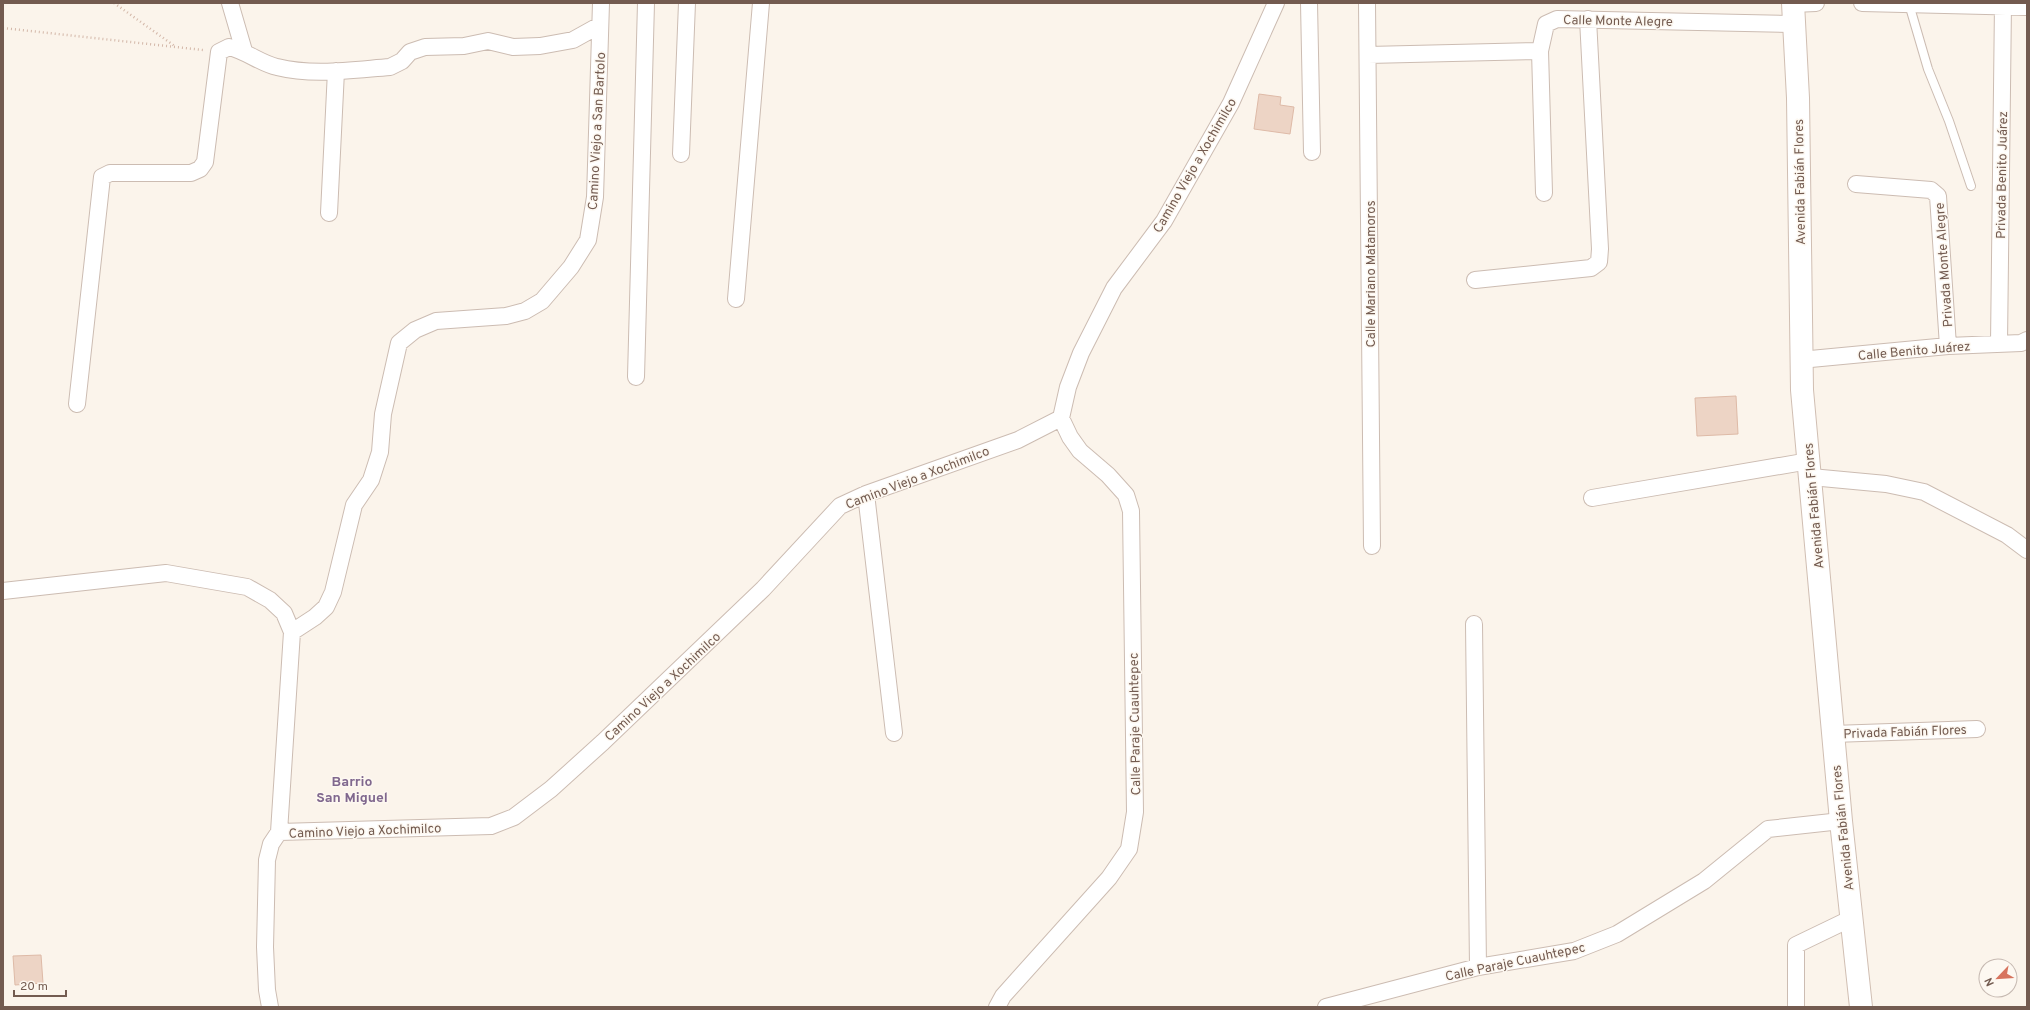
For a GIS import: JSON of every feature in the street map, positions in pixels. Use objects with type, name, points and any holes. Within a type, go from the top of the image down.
[{"type":"main road","name":"Avenida Fabián Flores","points":[[1794,10],[1798,98],[1800,360],[1841,821],[1861,1007]]},
{"type":"street","points":[[230,3],[244,51]]},
{"type":"street","name":"Camino Viejo a San Bartolo","points":[[292,632],[326,608],[334,592],[354,505],[370,480],[380,452],[383,414],[399,343],[415,330],[436,322],[506,316],[525,311],[542,301],[570,267],[588,240],[595,197],[601,3]]},
{"type":"street","points":[[636,377],[646,3]]},
{"type":"street","points":[[681,154],[688,3]]},
{"type":"street","points":[[736,299],[761,3]]},
{"type":"street","name":"Camino Viejo a Xochimilco","points":[[279,832],[491,826],[514,817],[551,789],[697,654],[763,589],[840,506],[866,494],[1018,440],[1060,418],[1068,386],[1081,353],[1114,288],[1172,208],[1231,103],[1276,3]]},
{"type":"street","points":[[1309,3],[1312,152]]},
{"type":"street","name":"Calle Mariano Matamoros","points":[[1367,3],[1372,546]]},
{"type":"street","name":"Calle Monte Alegre","points":[[1540,51],[1546,24],[1557,19],[1794,10],[1816,3]]},
{"type":"street","points":[[1862,3],[2003,5],[2027,8]]},
{"type":"street","name":"Privada Benito Juárez","points":[[2000,344],[2003,5]]},
{"type":"street","points":[[1475,280],[1591,268],[1599,262],[1600,249],[1588,19]]},
{"type":"street","points":[[77,404],[102,177],[110,173],[191,173],[200,169],[205,162],[219,52],[229,46],[244,51],[275,67],[300,72],[336,71],[390,67],[402,61],[410,52],[425,47],[464,46],[488,41],[513,47],[540,46],[560,43],[573,40],[600,25]]},
{"type":"street","points":[[1368,55],[1540,51],[1544,193]]},
{"type":"street","points":[[329,214],[336,71]]},
{"type":"street","name":"Privada Monte Alegre","points":[[1856,184],[1931,190],[1938,196],[1948,346]]},
{"type":"street","name":"Calle Benito Juárez","points":[[1800,360],[1948,346],[2021,343],[2027,340]]},
{"type":"street","name":"Calle Paraje Cuauhtepec","points":[[997,1007],[1003,996],[1109,878],[1129,849],[1135,812],[1131,511],[1126,495],[1108,475],[1080,451],[1070,437],[1060,418]]},
{"type":"street","points":[[1592,498],[1810,469],[1924,492],[2007,535],[2027,550]]},
{"type":"street","points":[[866,494],[894,733]]},
{"type":"street","points":[[3,591],[166,573],[248,587],[270,600],[284,613],[292,632],[279,832],[271,844],[267,860],[265,947],[267,990],[270,1007]]},
{"type":"street","points":[[1474,624],[1478,967]]},
{"type":"street","name":"Privada Fabián Flores","points":[[1833,734],[1977,728]]},
{"type":"street","name":"Calle Paraje Cuauhtepec","points":[[1326,1007],[1478,967],[1574,950],[1617,934],[1704,880],[1768,829],[1841,821]]},
{"type":"street","points":[[1796,1007],[1796,945],[1852,918]]},
{"type":"lane","points":[[1910,4],[1928,69],[1949,121],[1971,186]]},
{"type":"path","points":[[114,3],[176,48]]},
{"type":"path","points":[[3,28],[219,52]]},
{"type":"building","points":[[1259,94],[1281,97],[1280,105],[1294,107],[1290,134],[1254,129]]},
{"type":"building","points":[[1736,396],[1738,434],[1697,436],[1695,398]]},
{"type":"building","points":[[41,955],[43,983],[15,985],[13,956]]},
{"type":"district","name":"Barrio San Miguel","points":[[352,790]]}]
